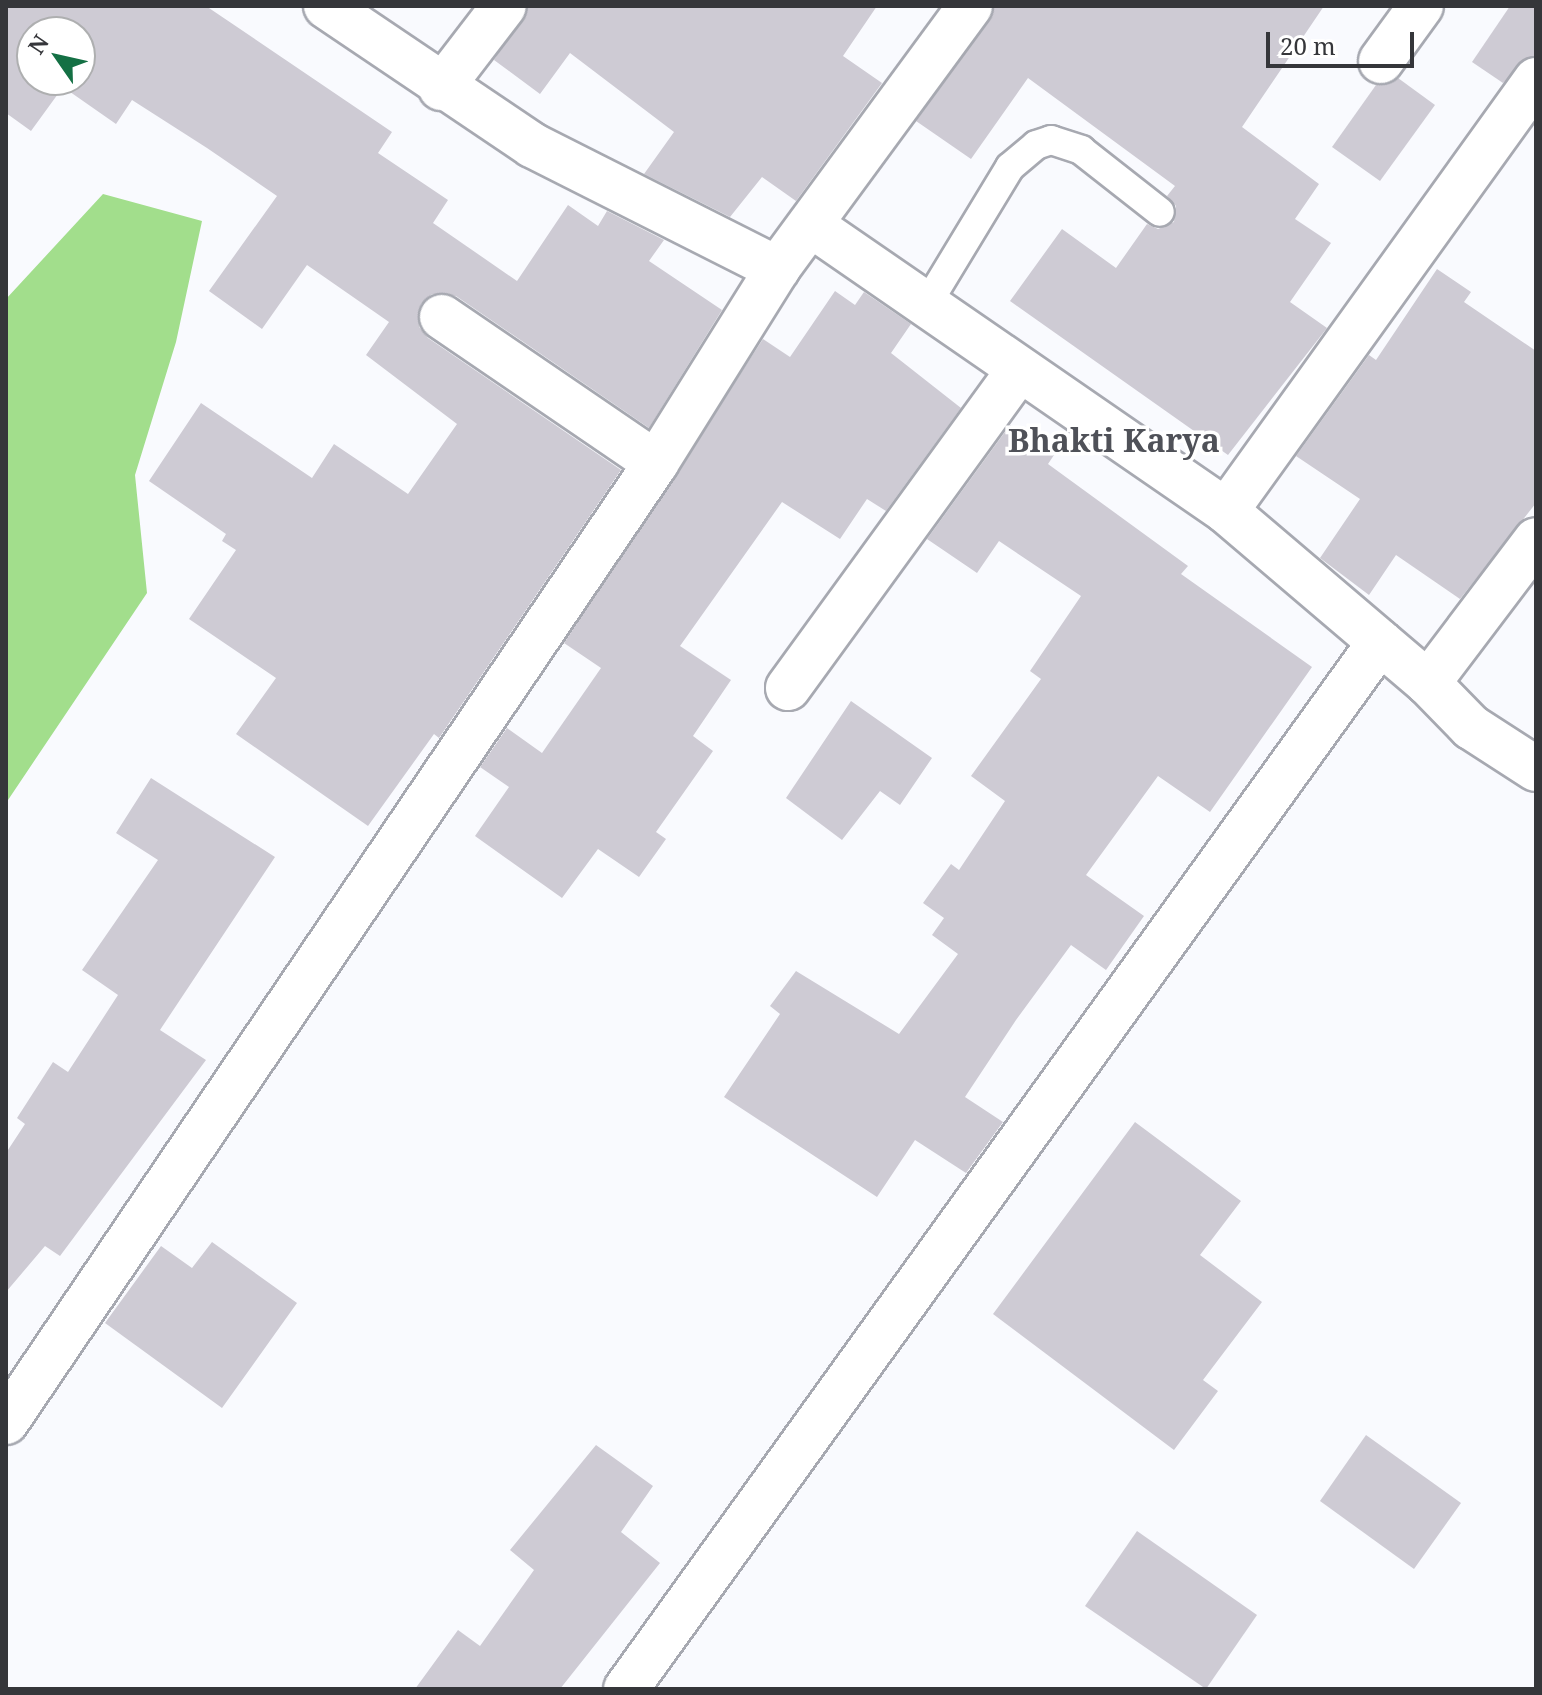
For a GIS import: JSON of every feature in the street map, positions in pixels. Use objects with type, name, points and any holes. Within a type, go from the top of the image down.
[{"type":"street","points":[[326,6],[441,88],[532,145],[777,269]]},
{"type":"street","points":[[441,88],[504,6]]},
{"type":"street","points":[[6,1422],[656,463],[777,269],[970,6]]},
{"type":"street","points":[[1381,61],[1421,6]]},
{"type":"street","points":[[1226,511],[1536,80]]},
{"type":"street","points":[[811,225],[927,304],[1018,372],[1226,511],[1428,683],[1471,727],[1536,769]]},
{"type":"street","points":[[442,317],[656,463]]},
{"type":"street","points":[[788,688],[1018,372]]},
{"type":"street","points":[[1428,683],[1536,540]]},
{"type":"street","points":[[626,1689],[1380,642]]},
{"type":"lane","points":[[927,304],[1010,167],[1036,145],[1051,140],[1081,150],[1160,212]]},
{"type":"green space","points":[[103,194],[202,221],[176,342],[135,475],[147,593],[6,803],[6,299]]},
{"type":"building","points":[[6,6],[206,6],[392,132],[378,153],[448,200],[433,223],[517,281],[568,205],[598,226],[607,211],[664,240],[649,261],[722,310],[649,428],[456,296],[432,294],[421,304],[419,327],[428,338],[621,470],[439,738],[434,734],[368,826],[236,734],[276,678],[189,619],[236,550],[222,541],[226,534],[149,481],[201,403],[312,478],[334,444],[408,494],[457,424],[366,355],[389,322],[307,265],[262,329],[209,291],[277,196],[132,100],[116,124],[76,96],[96,96],[96,16],[16,16],[16,96],[56,96],[31,131],[6,113]]},
{"type":"building","points":[[528,6],[877,6],[843,56],[882,83],[796,201],[762,177],[730,217],[644,174],[674,132],[570,53],[540,94],[494,60]]},
{"type":"building","points":[[995,6],[1324,6],[1242,127],[1319,184],[1295,219],[1331,243],[1290,302],[1327,328],[1228,455],[1010,301],[1062,229],[1116,268],[1147,224],[1158,229],[1174,222],[1176,206],[1167,196],[1175,186],[1028,78],[971,159],[916,121]]},
{"type":"building","points":[[1510,6],[1536,6],[1536,55],[1503,83],[1472,62]]},
{"type":"building","points":[[1398,78],[1435,105],[1380,181],[1332,147],[1376,85]]},
{"type":"building","points":[[1437,269],[1471,292],[1464,302],[1536,351],[1536,503],[1460,599],[1396,555],[1369,595],[1320,558],[1360,499],[1296,456],[1369,355],[1376,360]]},
{"type":"building","points":[[835,291],[855,305],[864,292],[911,324],[891,353],[961,408],[886,511],[867,499],[840,539],[782,502],[680,646],[731,680],[693,736],[713,751],[656,832],[666,839],[639,877],[598,849],[562,898],[475,836],[509,787],[480,767],[507,728],[542,753],[601,668],[564,643],[763,339],[790,357]]},
{"type":"building","points":[[1010,425],[1054,455],[1048,464],[1188,566],[1181,574],[1312,667],[1210,812],[1158,776],[1086,875],[1144,916],[1106,970],[1071,945],[1016,1020],[965,1097],[1003,1122],[966,1173],[915,1140],[877,1197],[724,1097],[780,1014],[770,1006],[796,971],[899,1034],[958,954],[932,935],[944,918],[923,903],[951,864],[959,870],[1005,801],[971,776],[1041,679],[1030,671],[1081,596],[999,541],[977,573],[927,539]]},
{"type":"building","points":[[851,701],[932,758],[900,805],[880,791],[842,840],[786,798]]},
{"type":"building","points":[[151,778],[275,857],[160,1030],[206,1060],[60,1256],[45,1246],[6,1292],[6,1153],[25,1124],[17,1118],[53,1062],[68,1072],[118,995],[82,970],[158,860],[116,833]]},
{"type":"building","points":[[1135,1122],[1241,1201],[1200,1255],[1262,1302],[1203,1380],[1218,1391],[1174,1450],[993,1314]]},
{"type":"building","points":[[212,1242],[297,1303],[222,1408],[105,1323],[161,1246],[192,1268]]},
{"type":"building","points":[[1366,1435],[1461,1503],[1414,1569],[1320,1501]]},
{"type":"building","points":[[596,1445],[653,1486],[621,1532],[660,1563],[560,1689],[415,1689],[458,1630],[480,1646],[534,1570],[510,1550]]},
{"type":"building","points":[[1137,1531],[1257,1615],[1206,1689],[1085,1606]]},
{"type":"district","name":"Bhakti Karya","points":[[1114,440]]}]
